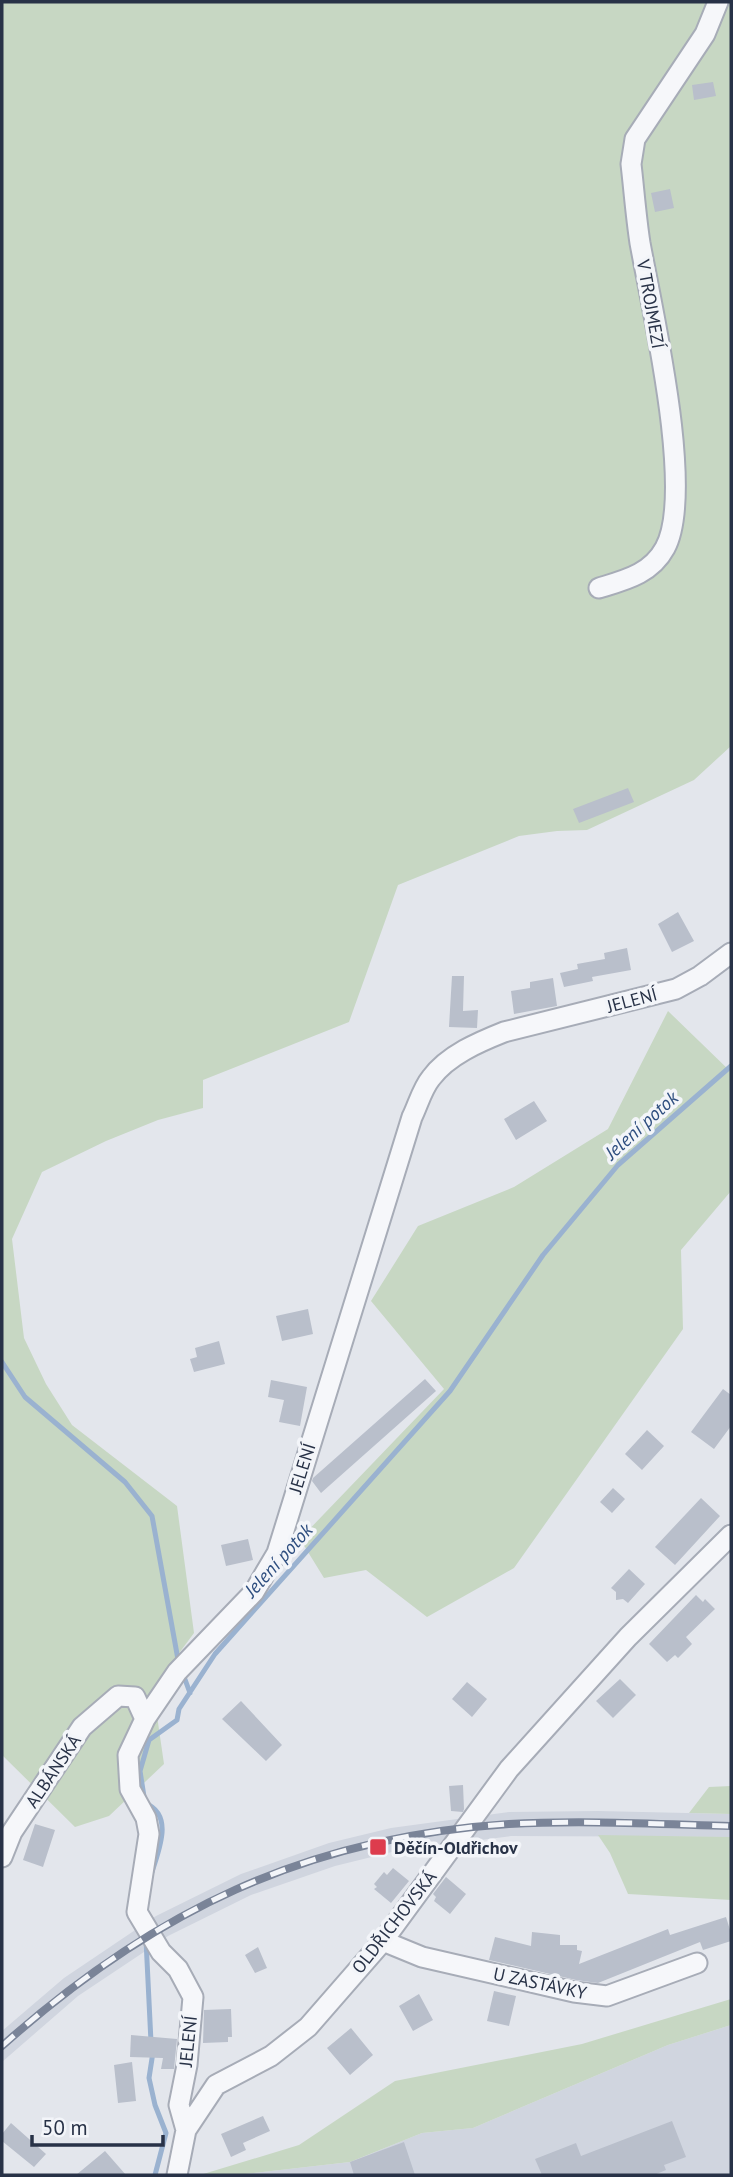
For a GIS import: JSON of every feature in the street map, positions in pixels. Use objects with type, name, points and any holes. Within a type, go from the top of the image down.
[{"type":"street","name":"V TROJMEZÍ","points":[[599,588],[632,578],[648,568],[659,558],[674,525],[676,492],[672,438],[658,336],[640,240],[631,152],[635,139],[705,34],[718,2]]},
{"type":"street","name":"JELENÍ","points":[[186,2130],[179,2105],[187,2065],[192,1997],[178,1969],[161,1952],[137,1912],[149,1834],[146,1818],[130,1789],[128,1755],[145,1719],[177,1672],[254,1592],[277,1553],[412,1117],[430,1079],[446,1063],[492,1036],[676,989],[700,976],[731,953]]},
{"type":"street","name":"OLDŘICHOVSKÁ","points":[[177,2175],[186,2130],[216,2085],[271,2056],[308,2027],[383,1941],[509,1769],[628,1637],[731,1535]]},
{"type":"street","name":"ALBÁNSKÁ","points":[[2,1857],[12,1832],[82,1727],[118,1696],[135,1697],[145,1719]]},
{"type":"street","name":"U ZASTÁVKY","points":[[383,1941],[422,1957],[573,1992],[607,1996],[697,1964]]},
{"type":"shaded area","points":[[509,1812],[731,1814],[731,1837],[511,1836],[396,1851],[335,1866],[251,1895],[168,1936],[78,1996],[2,2062],[2,2031],[64,1978],[156,1916],[241,1874],[329,1843],[391,1828]]},
{"type":"shaded area","points":[[731,2025],[731,2175],[237,2175],[350,2162],[422,2133],[473,2128],[668,2045]]},
{"type":"green space","points":[[2,2],[731,2],[731,746],[694,780],[587,830],[519,836],[398,885],[349,1022],[203,1080],[203,1108],[158,1120],[106,1141],[42,1172],[12,1239],[24,1338],[46,1384],[72,1425],[177,1506],[194,1633],[153,1688],[164,1764],[109,1816],[75,1827],[2,1755]]},
{"type":"green space","points":[[668,1011],[731,1072],[731,1191],[681,1250],[683,1329],[514,1568],[427,1617],[366,1570],[324,1578],[300,1539],[444,1389],[371,1301],[418,1226],[514,1187],[608,1129]]},
{"type":"green space","points":[[731,1786],[731,1814],[689,1813],[709,1787]]},
{"type":"green space","points":[[598,1835],[731,1837],[731,1900],[628,1894],[610,1853]]},
{"type":"green space","points":[[731,1999],[731,2025],[668,2045],[473,2128],[422,2133],[350,2162],[237,2175],[200,2175],[299,2145],[395,2081],[582,2044]]},
{"type":"building","points":[[713,82],[716,96],[694,100],[692,85]]},
{"type":"building","points":[[670,189],[674,208],[655,212],[651,193]]},
{"type":"building","points":[[628,788],[634,802],[579,823],[573,809]]},
{"type":"building","points":[[678,912],[694,941],[672,952],[658,924]]},
{"type":"building","points":[[627,948],[631,970],[592,977],[593,981],[564,987],[560,973],[578,969],[577,964],[605,959],[604,953]]},
{"type":"building","points":[[452,976],[464,976],[463,1011],[478,1010],[477,1028],[449,1027]]},
{"type":"building","points":[[553,978],[557,1006],[514,1014],[511,991],[530,988],[530,982]]},
{"type":"building","points":[[534,1101],[547,1121],[516,1140],[504,1119]]},
{"type":"building","points":[[308,1309],[313,1334],[282,1341],[276,1316]]},
{"type":"building","points":[[219,1341],[225,1364],[194,1372],[190,1359],[197,1357],[195,1348]]},
{"type":"building","points":[[425,1379],[436,1391],[321,1493],[312,1481],[313,1478]]},
{"type":"building","points":[[271,1380],[307,1387],[300,1426],[279,1422],[284,1400],[268,1397]]},
{"type":"building","points":[[723,1389],[731,1395],[731,1426],[714,1449],[691,1432]]},
{"type":"building","points":[[647,1430],[664,1446],[642,1470],[625,1454]]},
{"type":"building","points":[[613,1488],[625,1499],[612,1513],[600,1502]]},
{"type":"building","points":[[701,1498],[720,1516],[675,1565],[655,1547]]},
{"type":"building","points":[[248,1539],[253,1560],[226,1566],[221,1545]]},
{"type":"building","points":[[629,1569],[645,1584],[628,1603],[623,1599],[616,1600],[616,1592],[611,1588]]},
{"type":"building","points":[[696,1595],[703,1602],[705,1599],[715,1609],[686,1637],[692,1644],[678,1658],[675,1655],[667,1662],[649,1644]]},
{"type":"building","points":[[620,1679],[636,1695],[613,1718],[596,1701]]},
{"type":"building","points":[[467,1682],[487,1699],[472,1717],[452,1699]]},
{"type":"building","points":[[241,1701],[282,1745],[266,1761],[222,1719]]},
{"type":"building","points":[[463,1785],[463,1812],[451,1811],[449,1786]]},
{"type":"building","points":[[35,1824],[55,1830],[43,1867],[23,1860]]},
{"type":"building","points":[[393,1868],[409,1881],[391,1903],[374,1889],[377,1887],[374,1884],[384,1872],[387,1875]]},
{"type":"building","points":[[446,1877],[466,1894],[450,1914],[434,1901],[436,1897],[433,1894]]},
{"type":"building","points":[[726,1917],[731,1941],[703,1950],[700,1942],[598,1983],[489,1960],[495,1937],[531,1946],[532,1932],[560,1935],[560,1945],[577,1945],[577,1950],[582,1951],[579,1964],[668,1929],[670,1935]]},
{"type":"building","points":[[258,1947],[267,1968],[255,1973],[245,1955]]},
{"type":"building","points":[[494,1991],[516,1996],[509,2026],[487,2021]]},
{"type":"building","points":[[419,1994],[433,2020],[413,2031],[399,2006]]},
{"type":"building","points":[[231,2009],[232,2037],[228,2037],[228,2042],[203,2043],[204,2010]]},
{"type":"building","points":[[351,2028],[373,2055],[350,2075],[327,2048]]},
{"type":"building","points":[[131,2035],[177,2039],[174,2069],[161,2069],[163,2058],[130,2057]]},
{"type":"building","points":[[132,2062],[136,2101],[118,2103],[114,2065]]},
{"type":"building","points":[[263,2116],[270,2131],[243,2143],[246,2150],[231,2157],[221,2134]]},
{"type":"building","points":[[672,2121],[686,2157],[664,2165],[666,2170],[654,2175],[542,2175],[535,2159],[576,2143],[581,2156]]},
{"type":"building","points":[[11,2123],[46,2154],[34,2167],[2,2141],[2,2134]]},
{"type":"building","points":[[404,2142],[415,2175],[354,2175],[350,2162]]},
{"type":"building","points":[[105,2151],[126,2175],[76,2175]]},
{"type":"waterway","name":"Jelení potok","points":[[152,1872],[161,1843],[162,1824],[154,1808],[145,1803],[140,1771],[149,1740],[177,1720],[179,1709],[215,1654],[450,1391],[543,1255],[618,1165],[731,1066]]},
{"type":"waterway","points":[[2,1362],[25,1397],[125,1482],[152,1516],[179,1665]]},
{"type":"waterway","points":[[183,1674],[190,1693]]},
{"type":"waterway","name":"Jelení potok","points":[[146,1940],[151,2042]]},
{"type":"waterway","name":"Jelení potok","points":[[153,2052],[149,2078],[155,2105],[166,2133],[155,2175]]},
{"type":"railway","points":[[2,2046],[116,1957],[175,1920],[236,1890],[299,1865],[365,1845],[435,1832],[509,1824],[593,1822],[731,1826]]},
{"type":"place","name":"Děčín-Oldřichov","points":[[378,1847]]}]
